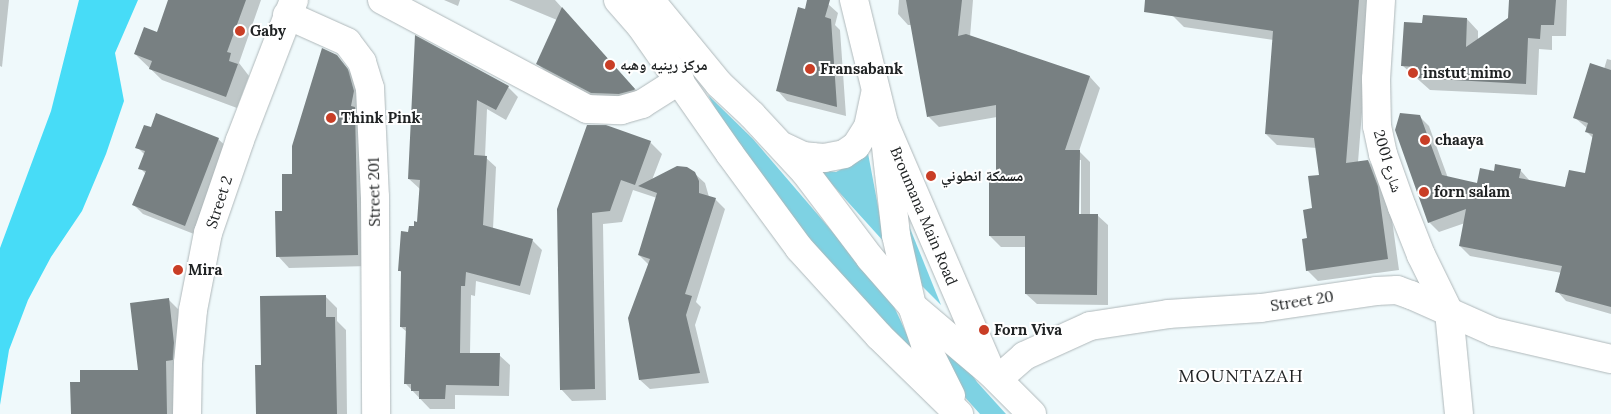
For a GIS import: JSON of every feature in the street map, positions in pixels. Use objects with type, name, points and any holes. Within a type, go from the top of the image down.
[{"type":"street","points":[[382,0],[587,109],[621,110],[642,104],[680,80]]},
{"type":"street","points":[[618,0],[649,11],[718,84],[783,147],[821,192],[870,258],[912,306],[995,376]]},
{"type":"street","name":"Broumana Main Road","points":[[854,0],[884,123],[995,376],[1032,414]]},
{"type":"street","name":"شارع 2001","points":[[1381,0],[1376,79],[1376,126],[1383,154],[1402,207],[1421,255],[1449,312]]},
{"type":"street","name":"Street 2","points":[[186,414],[188,363],[194,310],[208,233],[290,5]]},
{"type":"street","name":"Street 201","points":[[290,5],[347,42],[362,62],[370,88],[375,197],[376,414]]},
{"type":"street","points":[[649,11],[680,80],[776,219],[799,248],[879,336],[955,412]]},
{"type":"street","points":[[783,147],[812,158],[834,156],[850,150],[856,146],[868,127],[876,86]]},
{"type":"street","points":[[884,123],[891,203],[912,306],[925,344],[955,412]]},
{"type":"street","name":"Street 20","points":[[995,376],[1024,356],[1090,326],[1202,310],[1261,308],[1376,291],[1397,290],[1494,332],[1611,359]]},
{"type":"street","points":[[1449,312],[1459,414]]},
{"type":"shaded area","points":[[79,0],[138,0],[115,53],[124,101],[106,154],[82,211],[51,257],[28,300],[9,350],[0,405],[0,248],[51,111]]},
{"type":"shaded area","points":[[708,95],[753,139],[891,300],[929,382],[747,170]]},
{"type":"shaded area","points":[[867,148],[885,243],[819,170],[836,172],[857,161]]},
{"type":"shaded area","points":[[901,206],[941,305],[922,286]]},
{"type":"shaded area","points":[[937,338],[955,349],[977,382],[1006,414],[980,414],[962,394]]},
{"type":"building","points":[[168,0],[246,0],[227,52],[231,53],[229,61],[238,64],[226,97],[149,69],[152,61],[134,54],[144,27],[157,32]]},
{"type":"building","points":[[807,0],[830,0],[825,17],[831,19],[837,107],[776,91],[798,7],[805,9]]},
{"type":"building","points":[[906,0],[962,0],[958,36],[966,34],[1090,76],[1065,150],[1080,150],[1079,214],[1098,214],[1097,295],[1025,294],[1025,236],[989,236],[989,174],[996,174],[996,105],[927,117]]},
{"type":"building","points":[[1145,0],[1359,0],[1346,163],[1368,160],[1378,186],[1388,259],[1306,271],[1302,239],[1307,238],[1303,210],[1312,208],[1308,176],[1319,175],[1314,138],[1265,134],[1273,31],[1144,12]]},
{"type":"building","points":[[1509,0],[1556,0],[1554,25],[1541,25],[1540,39],[1528,38],[1526,84],[1417,78],[1418,67],[1401,66],[1404,22],[1422,23],[1423,15],[1467,18],[1466,47],[1508,18]]},
{"type":"building","points":[[562,7],[634,90],[619,94],[591,93],[536,64]]},
{"type":"building","points":[[415,35],[509,86],[496,110],[477,100],[474,155],[487,156],[483,225],[533,239],[520,286],[466,272],[465,286],[461,286],[460,353],[500,353],[499,386],[446,385],[445,399],[419,399],[419,391],[411,391],[411,384],[404,384],[406,327],[400,327],[401,271],[398,271],[401,231],[408,232],[409,226],[414,226],[414,221],[417,222],[420,180],[408,179]]},
{"type":"building","points":[[322,48],[337,55],[348,69],[354,91],[351,106],[355,107],[358,255],[276,257],[275,211],[282,211],[282,174],[292,174],[292,146]]},
{"type":"building","points":[[1590,63],[1611,70],[1611,307],[1555,292],[1562,266],[1459,246],[1466,209],[1428,223],[1395,130],[1400,113],[1420,115],[1442,175],[1477,183],[1480,168],[1494,171],[1495,164],[1521,169],[1519,178],[1565,187],[1569,170],[1585,173],[1593,134],[1585,132],[1588,123],[1573,118]]},
{"type":"building","points":[[156,113],[219,138],[185,226],[132,205],[146,171],[138,169],[145,151],[135,148],[144,125],[151,127]]},
{"type":"building","points":[[587,125],[606,125],[651,141],[635,185],[621,180],[610,211],[592,213],[595,389],[560,390],[557,209]]},
{"type":"building","points":[[677,166],[687,167],[695,172],[699,181],[699,193],[716,198],[685,294],[692,296],[686,315],[700,373],[639,380],[628,318],[650,259],[638,255],[657,193],[638,186]]},
{"type":"building","points":[[326,295],[326,317],[335,317],[337,414],[256,414],[255,365],[261,365],[260,296]]},
{"type":"building","points":[[169,298],[174,343],[173,360],[166,361],[167,414],[71,414],[70,382],[80,382],[80,370],[138,370],[130,303]]},
{"type":"place","name":"Gaby","points":[[240,31]]},
{"type":"place","name":"مركز رينيه وهبه","points":[[610,65]]},
{"type":"place","name":"Fransabank","points":[[810,69]]},
{"type":"place","name":"instut mimo","points":[[1413,73]]},
{"type":"place","name":"Think Pink","points":[[331,118]]},
{"type":"place","name":"chaaya","points":[[1425,140]]},
{"type":"place","name":"مسمكة انطوني","points":[[931,176]]},
{"type":"place","name":"forn salam","points":[[1424,192]]},
{"type":"place","name":"Mira","points":[[178,270]]},
{"type":"place","name":"Forn Viva","points":[[984,330]]},
{"type":"district","name":"MOUNTAZAH","points":[[1241,376]]}]
